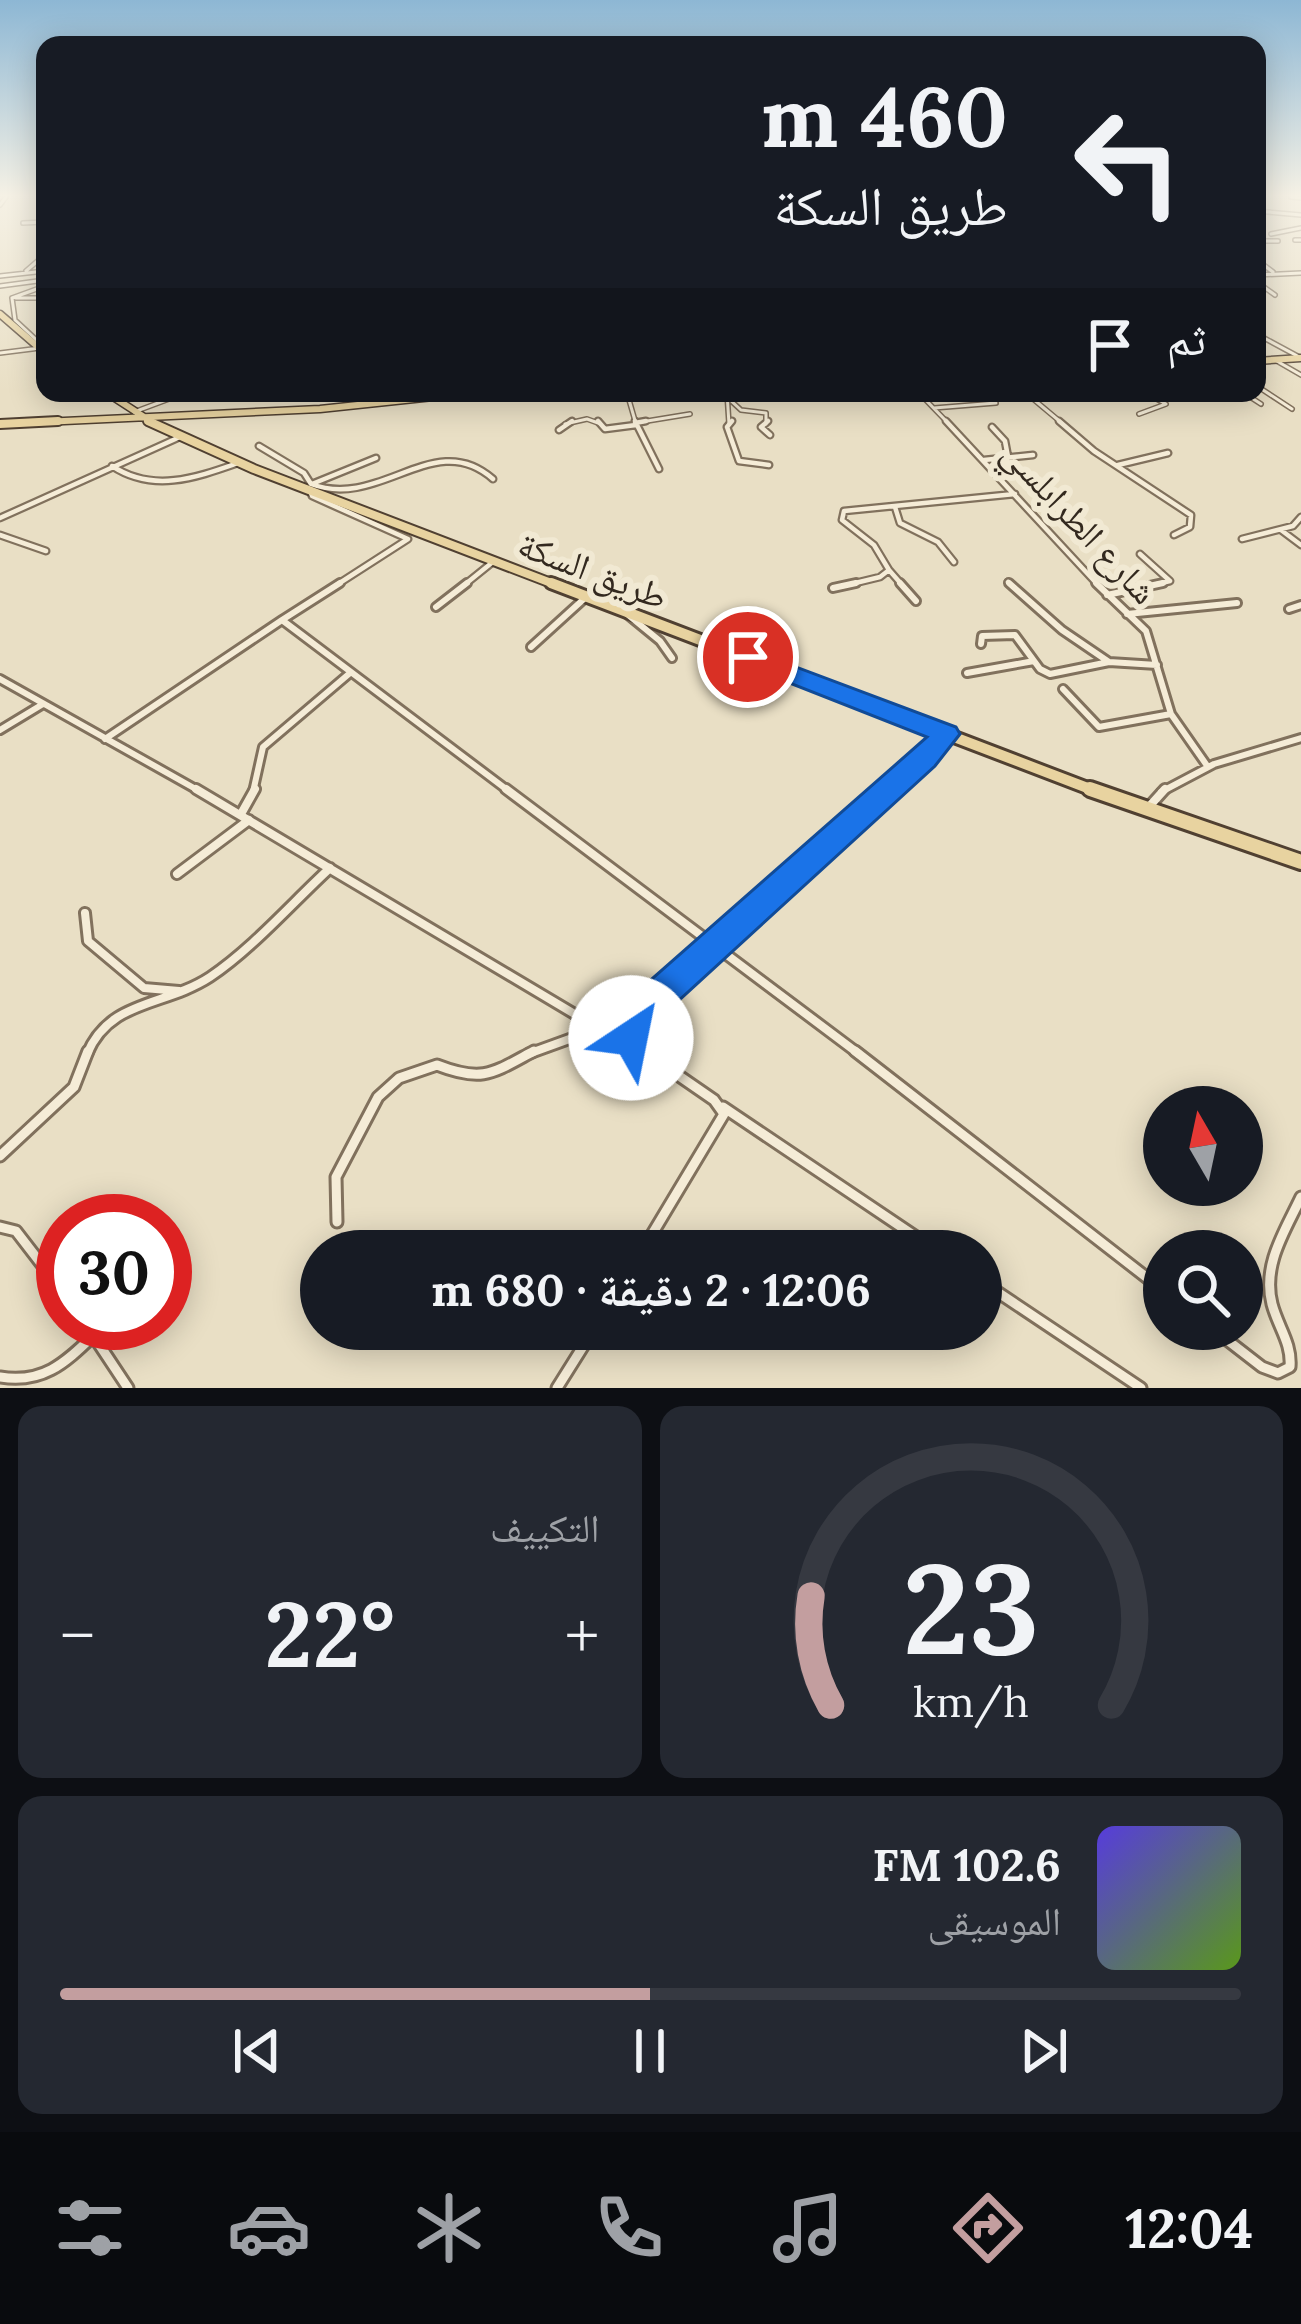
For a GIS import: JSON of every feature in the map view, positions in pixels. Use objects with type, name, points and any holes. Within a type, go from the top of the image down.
[{"type":"main road","points":[[2,319],[36,343]]},
{"type":"main road","points":[[1266,360],[1301,358]]},
{"type":"main road","points":[[119,402],[137,415]]},
{"type":"main road","points":[[3,421],[374,402]]},
{"type":"main road","name":"طريق السكة","points":[[137,415],[239,463],[586,597],[1146,810],[1301,862]]},
{"type":"street","points":[[23,273],[36,262]]},
{"type":"street","points":[[1266,267],[1276,274]]},
{"type":"street","points":[[1,279],[36,272]]},
{"type":"street","points":[[1266,277],[1299,274]]},
{"type":"street","points":[[1,279],[36,282]]},
{"type":"street","points":[[12,298],[36,287]]},
{"type":"street","points":[[1266,287],[1275,295]]},
{"type":"street","points":[[12,298],[36,298]]},
{"type":"street","points":[[12,298],[15,320],[36,341]]},
{"type":"street","points":[[1266,339],[1301,358]]},
{"type":"street","points":[[0,352],[36,349]]},
{"type":"street","points":[[1275,360],[1301,375]]},
{"type":"street","points":[[1266,392],[1292,409]]},
{"type":"street","points":[[137,415],[165,402]]},
{"type":"street","points":[[346,402],[347,406]]},
{"type":"street","points":[[630,402],[659,469]]},
{"type":"street","points":[[729,402],[732,421],[727,428],[739,461],[769,465]]},
{"type":"street","points":[[734,402],[741,410],[766,413],[768,423],[761,427],[770,435]]},
{"type":"street","name":"شارع الطرابلسي","points":[[928,402],[1146,631],[1171,714],[1208,767]]},
{"type":"street","points":[[1037,402],[1115,466],[1191,515],[1190,526],[1174,536]]},
{"type":"street","points":[[1139,414],[1166,404],[1162,402]]},
{"type":"street","points":[[934,408],[996,403]]},
{"type":"street","points":[[560,430],[564,424],[581,420],[596,420],[604,429],[690,414]]},
{"type":"street","points":[[992,427],[1005,441],[1008,457]]},
{"type":"street","points":[[0,518],[182,436]]},
{"type":"street","points":[[104,740],[408,539],[314,498],[304,472],[260,446]]},
{"type":"street","points":[[1115,466],[1168,454]]},
{"type":"street","points":[[984,460],[1033,455]]},
{"type":"street","points":[[308,487],[376,458]]},
{"type":"street","points":[[308,487],[349,492],[447,460],[475,466],[493,479]]},
{"type":"street","points":[[112,466],[132,479],[150,483],[172,477],[197,478],[239,463]]},
{"type":"street","points":[[916,601],[874,544],[840,516],[849,509],[1017,494]]},
{"type":"street","points":[[895,506],[900,524],[938,542],[954,562]]},
{"type":"street","points":[[1242,539],[1281,530],[1301,517]]},
{"type":"street","points":[[1281,530],[1301,544]]},
{"type":"street","points":[[0,535],[46,551]]},
{"type":"street","points":[[1107,595],[1170,581],[1140,554]]},
{"type":"street","points":[[436,607],[494,561]]},
{"type":"street","points":[[833,588],[880,577],[890,569]]},
{"type":"street","points":[[1008,582],[1061,630],[1109,662]]},
{"type":"street","points":[[531,647],[586,597]]},
{"type":"street","points":[[1126,614],[1237,603]]},
{"type":"street","points":[[1289,609],[1301,604]]},
{"type":"street","points":[[629,612],[624,616],[660,641],[672,658]]},
{"type":"street","points":[[282,620],[1143,1275]]},
{"type":"street","points":[[981,644],[982,636],[1015,635],[1050,674],[1109,662],[1158,665]]},
{"type":"street","points":[[968,673],[1034,661]]},
{"type":"street","points":[[177,874],[245,817],[263,747],[350,673]]},
{"type":"street","points":[[0,679],[245,817],[601,1028]]},
{"type":"street","points":[[1064,689],[1095,726],[1171,714]]},
{"type":"street","points":[[0,730],[44,704]]},
{"type":"street","points":[[906,1230],[637,1047],[629,1031],[634,1017],[925,759],[946,734]]},
{"type":"street","points":[[1146,810],[1162,787],[1301,738]]},
{"type":"street","points":[[0,1156],[74,1087],[97,1030],[120,1012],[141,1009],[183,991],[225,965],[330,868]]},
{"type":"street","points":[[85,914],[88,941],[135,984],[183,991]]},
{"type":"street","points":[[337,1222],[336,1177],[384,1088],[437,1065],[466,1076],[486,1076],[546,1046],[601,1028],[629,1031]]},
{"type":"street","points":[[655,1230],[723,1123],[720,1105]]},
{"type":"street","points":[[1240,1350],[1262,1367],[1288,1370],[1292,1356],[1273,1307],[1271,1259],[1301,1197]]},
{"type":"street","points":[[0,1227],[16,1231],[36,1257]]},
{"type":"street","points":[[1002,1295],[1142,1388]]},
{"type":"street","points":[[0,1377],[22,1386],[38,1385],[77,1350]]},
{"type":"street","points":[[102,1350],[128,1388]]},
{"type":"street","points":[[557,1388],[581,1350]]},
{"type":"route","points":[[631,1038],[634,1017],[925,759],[946,734],[748,657]]}]
